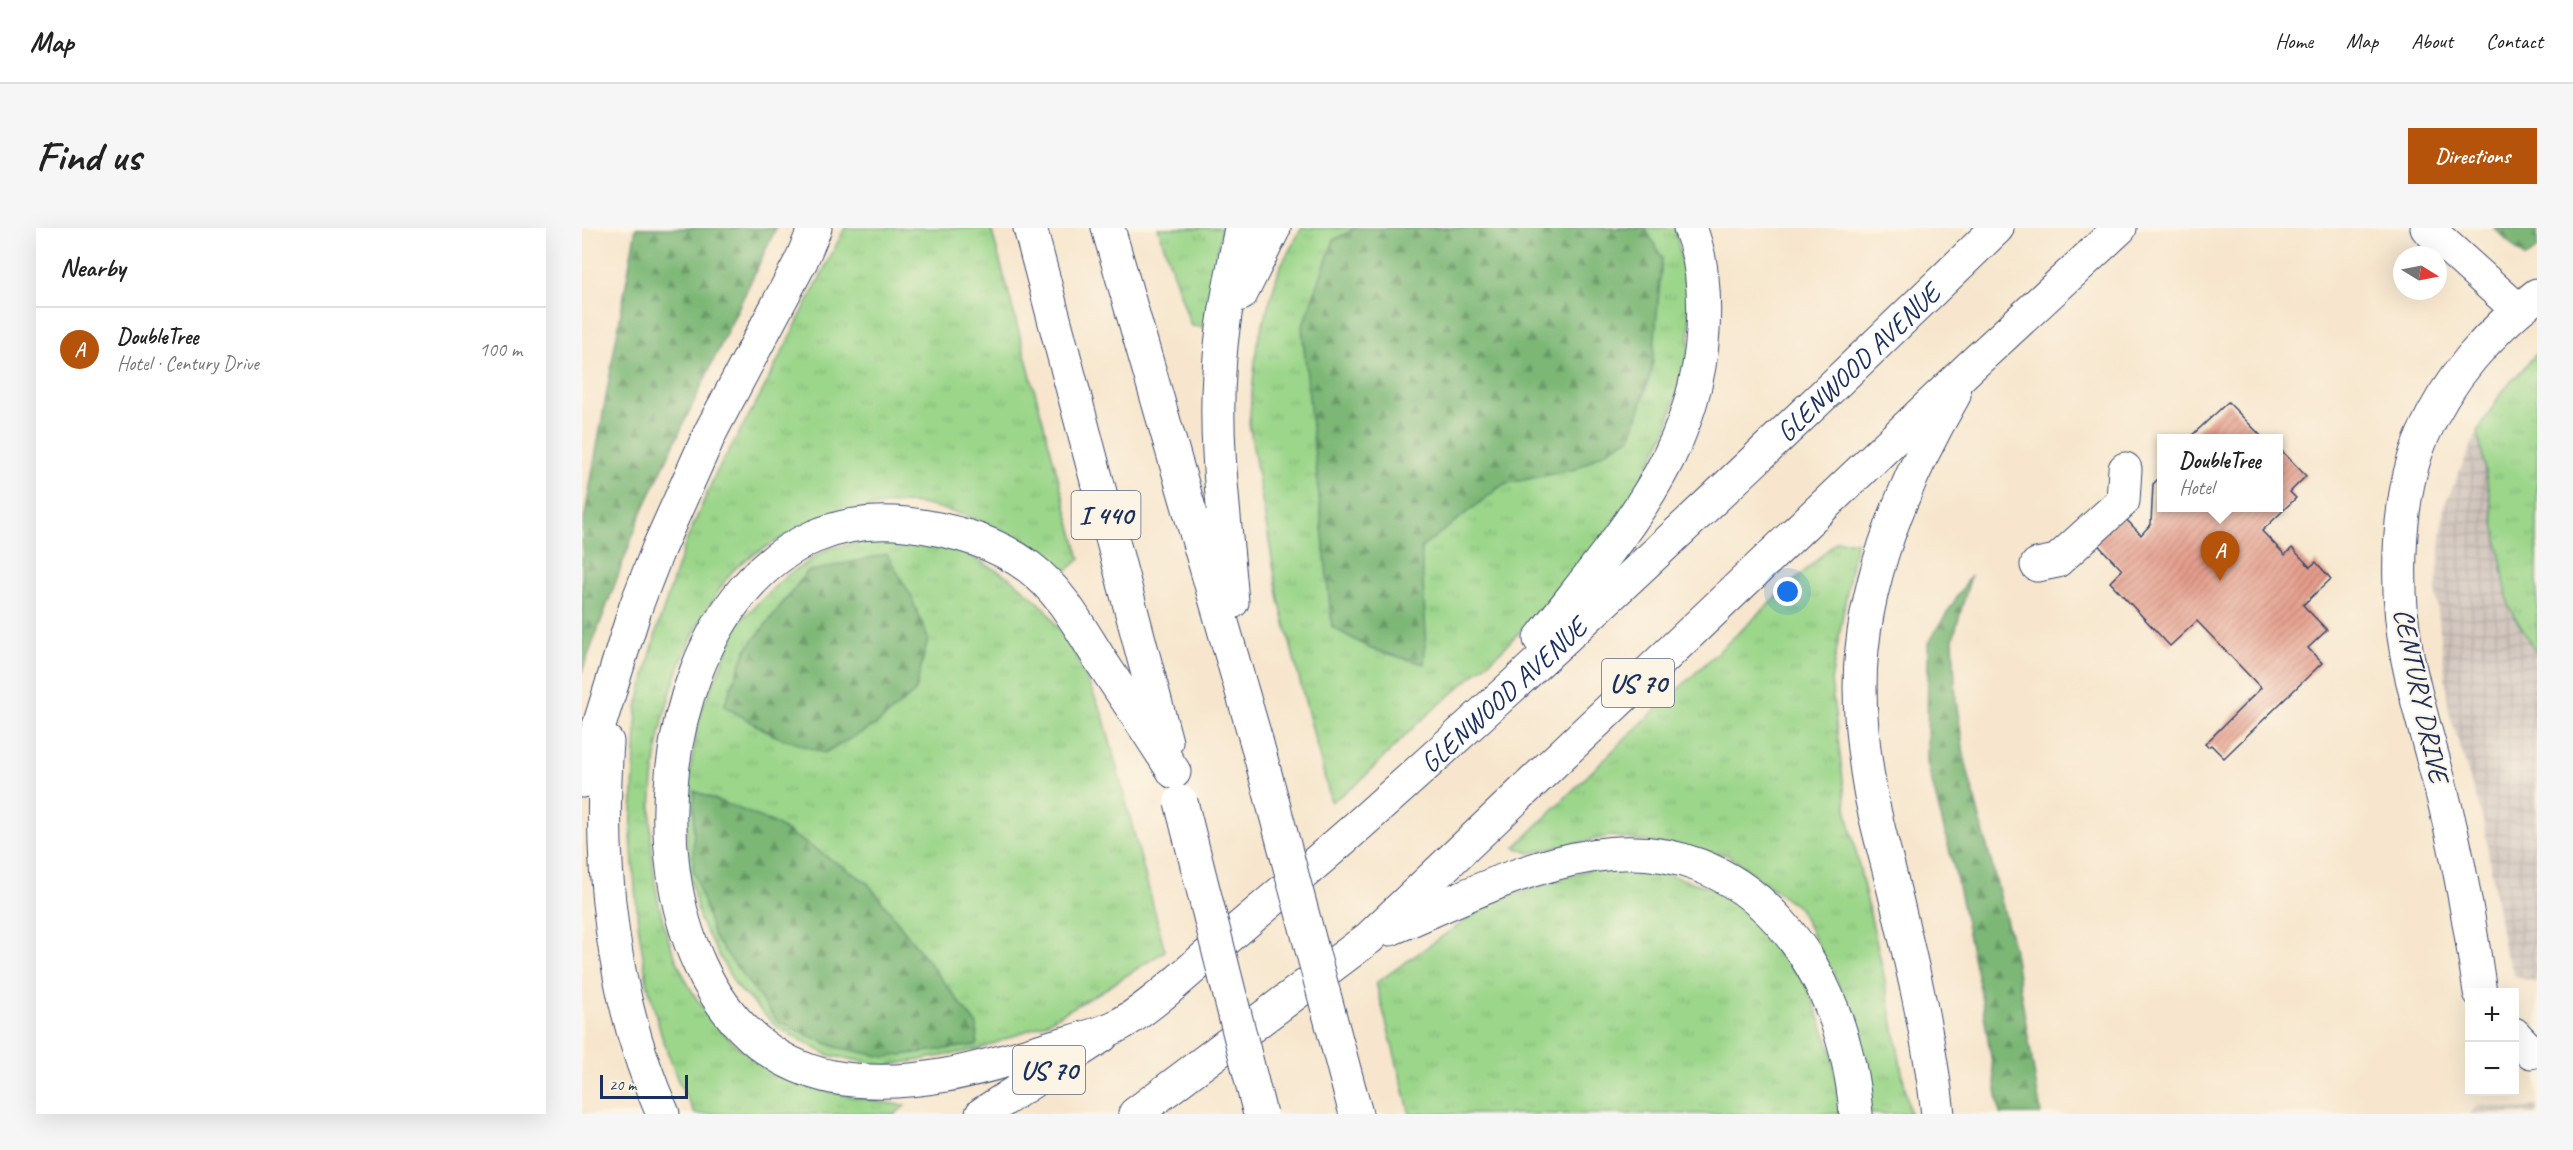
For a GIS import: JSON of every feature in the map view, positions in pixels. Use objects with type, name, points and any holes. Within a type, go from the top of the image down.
[{"type":"main road","points":[[582,781],[640,596],[702,452],[801,261],[815,228]]},
{"type":"main road","name":"I 440","points":[[1030,228],[1177,787],[1260,1114]]},
{"type":"main road","name":"I 440","points":[[1108,228],[1236,668],[1353,1103]]},
{"type":"main road","points":[[1236,668],[1218,415],[1222,337],[1241,228]]},
{"type":"main road","points":[[1222,337],[1274,228]]},
{"type":"main road","points":[[1479,718],[1640,509],[1680,439],[1694,396],[1702,351],[1704,310],[1702,275],[1690,228]]},
{"type":"main road","name":"GLENWOOD AVENUE","points":[[982,1114],[1116,1027],[1169,987],[1332,850],[1479,718],[1997,228]]},
{"type":"main road","name":"US 70","points":[[1135,1114],[1370,938],[1972,365],[2120,228]]},
{"type":"main road","points":[[2427,228],[2528,303]]},
{"type":"main road","name":"CENTURY DRIVE","points":[[2479,988],[2447,810],[2407,654],[2401,594],[2402,533],[2411,478],[2422,436],[2445,392],[2463,369],[2528,303]]},
{"type":"main road","points":[[1938,1114],[1923,1017],[1870,791],[1863,734],[1862,650],[1870,600],[1898,514],[1940,420],[1972,365]]},
{"type":"main road","points":[[2037,565],[2057,561],[2123,501],[2125,469]]},
{"type":"main road","points":[[1116,1027],[988,1067],[905,1081],[871,1082],[832,1077],[802,1069],[768,1051],[733,1024],[706,994],[685,953],[675,922],[667,880],[664,822],[665,786],[677,719],[700,651],[720,616],[738,592],[761,570],[783,554],[830,531],[892,522],[964,534],[996,548],[1027,566],[1045,582],[1065,605],[1177,787]]},
{"type":"main road","points":[[618,666],[604,784],[610,898],[626,1002],[637,1044],[663,1114]]},
{"type":"main road","points":[[1370,938],[1529,870],[1559,862],[1627,853],[1650,854],[1699,867],[1729,880],[1754,896],[1777,916],[1809,960],[1821,980],[1841,1036],[1856,1114]]},
{"type":"shaded area","points":[[2478,431],[2509,607],[2537,654],[2537,983],[2515,976],[2504,949],[2483,820],[2449,712],[2436,593],[2444,506]]},
{"type":"shaded area","points":[[2478,1104],[2518,1110],[2537,1105],[2537,1114],[2470,1114]]},
{"type":"green space","points":[[636,228],[776,228],[641,514],[582,672],[582,531]]},
{"type":"green space","points":[[845,228],[991,228],[1080,559],[1061,575],[1022,542],[993,526],[935,507],[898,503],[847,513],[791,534],[746,560],[724,582],[707,610],[683,659],[665,714],[654,772],[651,833],[657,892],[672,949],[697,999],[733,1042],[753,1058],[793,1080],[814,1087],[905,1106],[895,1114],[695,1114],[678,1081],[661,1034],[647,982],[638,923],[631,838],[637,707],[658,626],[684,547],[715,475],[760,396]]},
{"type":"green space","points":[[1158,228],[1222,228],[1204,327],[1191,326]]},
{"type":"green space","points":[[1302,228],[1675,228],[1690,302],[1689,352],[1666,431],[1630,502],[1579,571],[1497,655],[1419,722],[1357,784],[1331,802],[1279,600],[1249,423],[1257,343],[1280,267]]},
{"type":"green space","points":[[1356,228],[1645,228],[1662,258],[1652,369],[1631,437],[1576,469],[1504,484],[1421,548],[1426,634],[1424,664],[1371,649],[1332,627],[1302,327],[1334,240]]},
{"type":"green space","points":[[2494,228],[2537,228],[2537,249],[2525,258]]},
{"type":"green space","points":[[2537,353],[2537,654],[2509,607],[2478,431],[2501,393]]},
{"type":"green space","points":[[875,539],[925,541],[967,554],[1012,579],[1046,609],[1077,658],[1103,715],[1165,951],[1044,1024],[980,1049],[886,1066],[828,1055],[778,1028],[736,986],[700,921],[687,864],[687,791],[699,716],[740,621],[786,576],[827,549]]},
{"type":"green space","points":[[1837,541],[1856,541],[1831,681],[1847,813],[1883,971],[1910,1114],[1871,1114],[1854,1016],[1799,908],[1728,855],[1611,836],[1530,853],[1515,847],[1630,734]]},
{"type":"green space","points":[[887,554],[910,594],[928,638],[915,692],[876,725],[824,753],[773,735],[724,706],[746,650],[807,572]]},
{"type":"green space","points":[[1971,575],[1953,639],[1956,700],[1965,761],[2013,946],[2041,1114],[2000,1114],[1980,989],[1955,872],[1927,763],[1928,643]]},
{"type":"green space","points":[[694,791],[772,822],[867,882],[977,1025],[977,1045],[885,1057],[835,1047],[778,1022],[714,937],[693,869]]},
{"type":"green space","points":[[1591,869],[1660,872],[1717,890],[1763,922],[1805,979],[1832,1053],[1841,1114],[1410,1114],[1376,983],[1490,903]]},
{"type":"building","points":[[2228,402],[2259,434],[2193,434]]},
{"type":"building","points":[[2283,452],[2306,476],[2290,492],[2296,498],[2283,511]]},
{"type":"building","points":[[2157,480],[2157,512],[2282,512],[2262,531],[2285,555],[2292,548],[2310,567],[2316,562],[2331,579],[2303,605],[2327,630],[2308,648],[2322,663],[2224,758],[2211,745],[2208,747],[2205,744],[2261,688],[2197,621],[2170,646],[2110,582],[2122,570],[2082,528],[2110,502],[2141,535],[2151,524],[2153,484]]},
{"type":"place","name":"DoubleTree","points":[[2220,581]]}]
